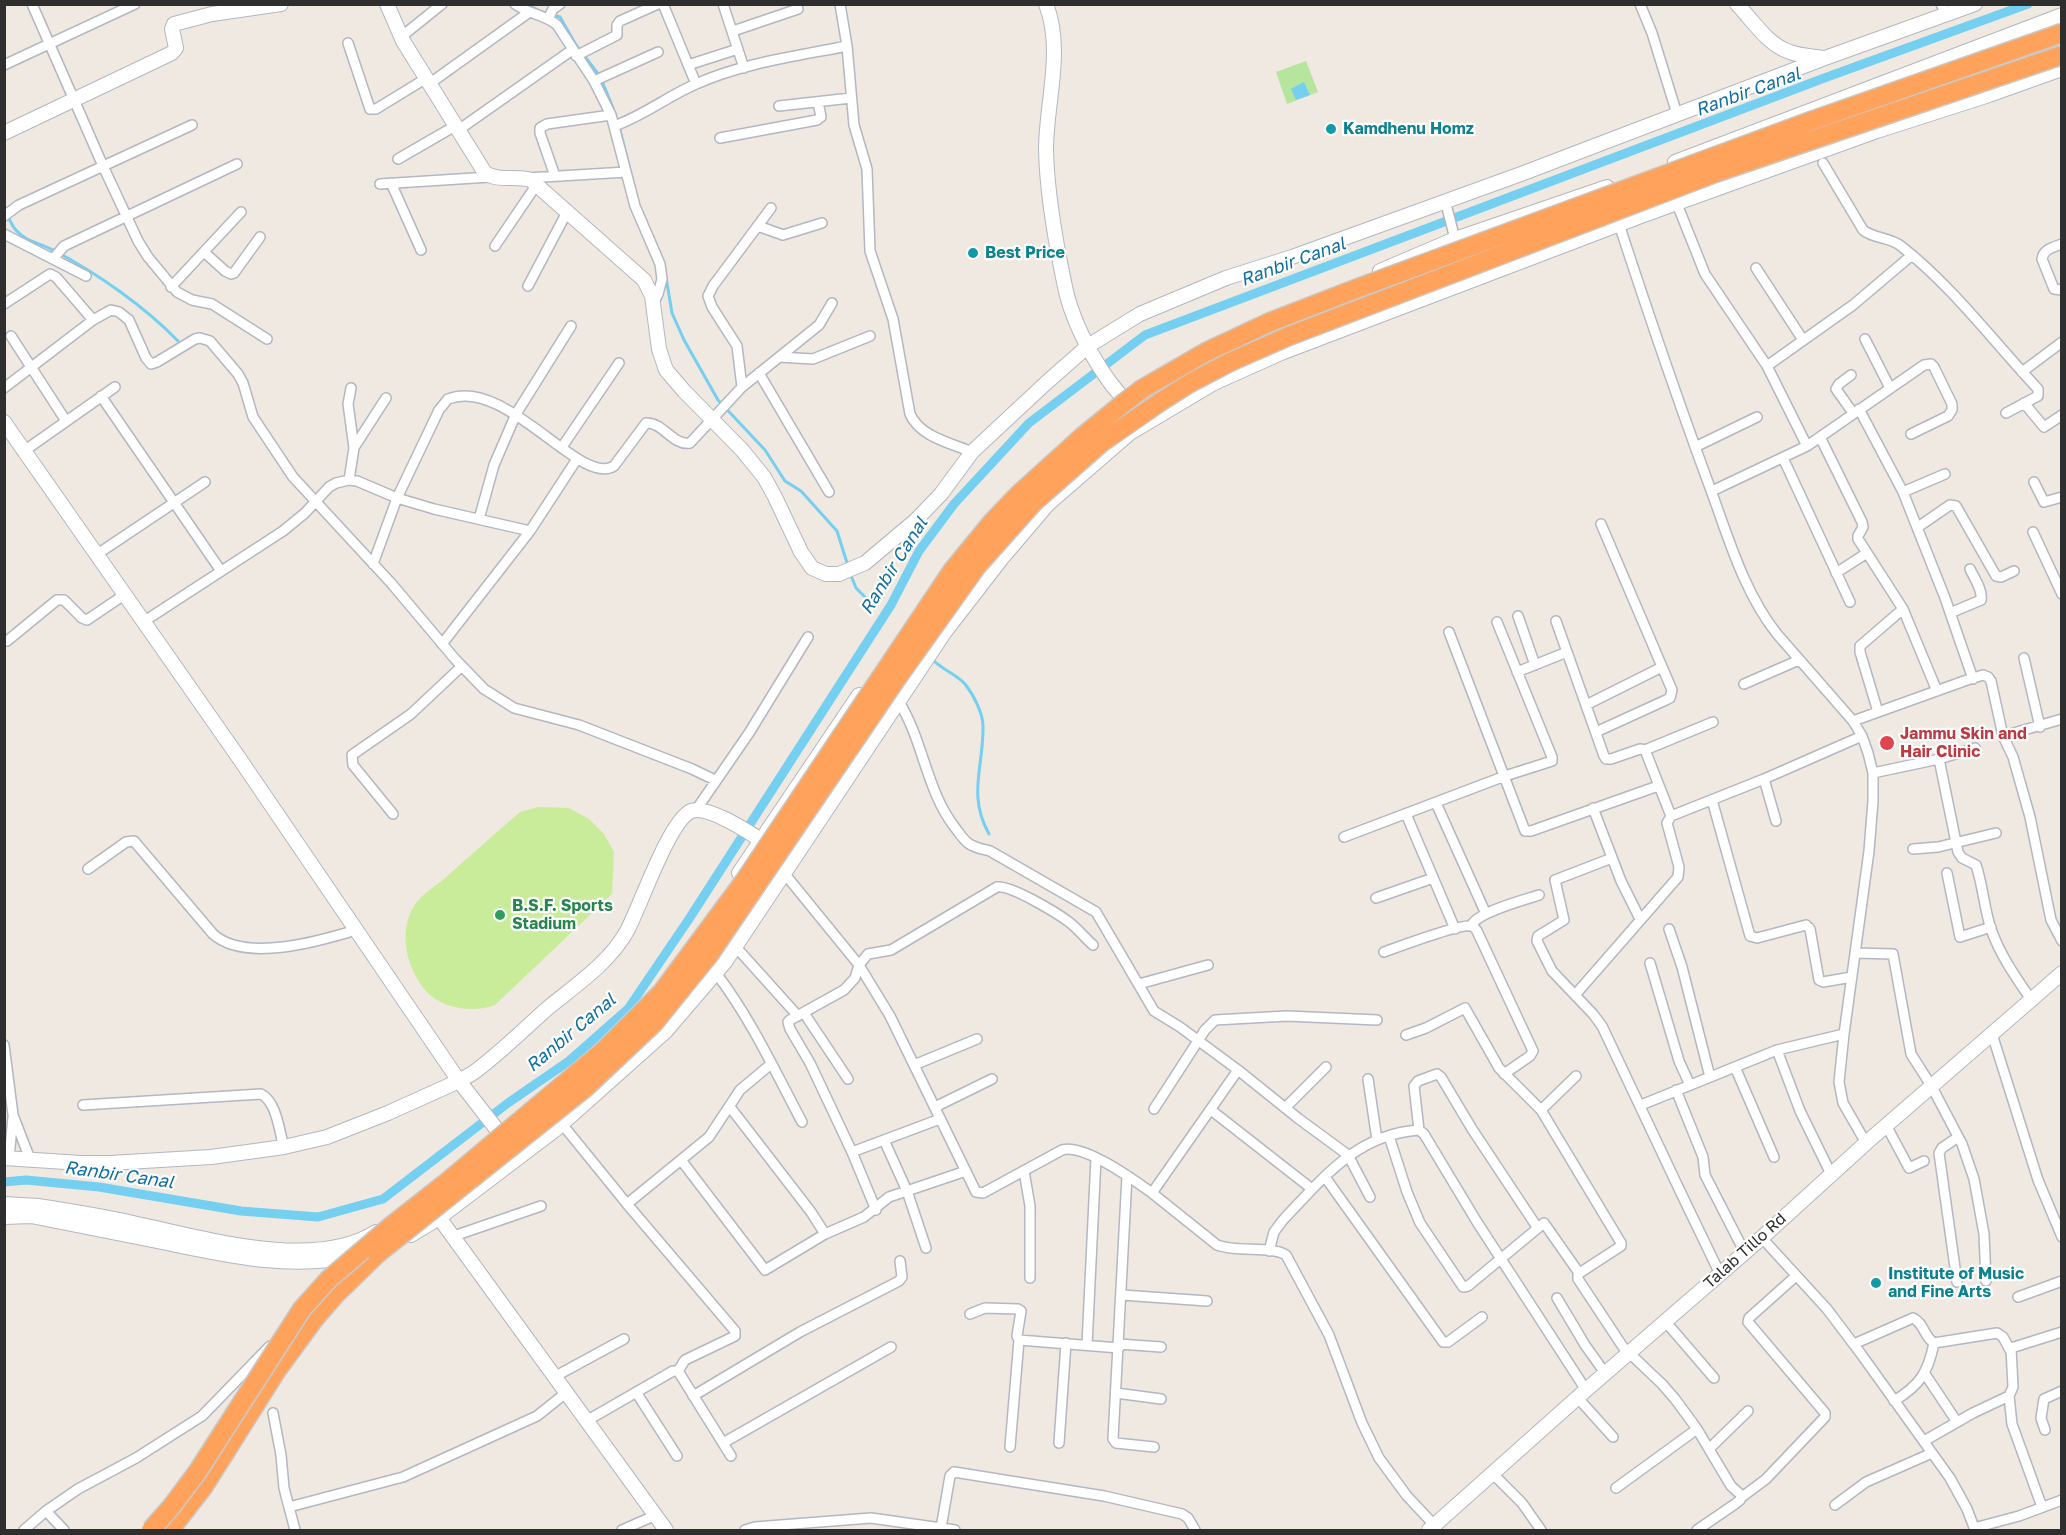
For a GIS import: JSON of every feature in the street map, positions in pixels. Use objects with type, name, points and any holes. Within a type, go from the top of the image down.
[{"type":"highway","points":[[151,1530],[198,1471],[302,1309],[329,1279],[391,1226],[481,1155],[602,1052],[662,992],[745,880],[952,571],[993,521],[1019,495],[1082,437],[1125,402],[1206,352],[1270,322],[1462,248],[2061,33]]},
{"type":"highway","points":[[170,1530],[204,1486],[277,1370],[335,1295],[377,1254],[602,1074],[654,1023],[709,956],[895,681],[977,566],[1034,502],[1101,443],[1190,383],[1230,362],[1289,336],[1715,173],[2061,55]]},
{"type":"street","points":[[32,4],[103,166],[143,250],[171,287],[186,298],[212,304],[267,339]]},
{"type":"street","points":[[4,66],[135,4]]},
{"type":"street","points":[[4,133],[172,53],[176,48],[172,32],[174,24],[211,9],[281,4]]},
{"type":"street","points":[[387,4],[401,37],[427,82],[481,170],[490,177]]},
{"type":"street","points":[[401,37],[442,4]]},
{"type":"street","points":[[515,4],[528,13],[550,16],[598,79],[611,116],[618,125],[626,172],[638,216],[660,264],[661,286],[654,302]]},
{"type":"street","points":[[550,16],[560,4]]},
{"type":"street","points":[[398,159],[456,128],[578,53],[617,35],[618,23],[657,4]]},
{"type":"street","points":[[663,4],[696,84]]},
{"type":"street","points":[[723,4],[744,68]]},
{"type":"street","points":[[840,4],[847,46],[854,125],[867,169],[870,251],[893,319],[910,414],[922,430],[972,452]]},
{"type":"street","points":[[1046,4],[1054,37],[1047,136],[1048,177],[1064,284],[1090,350],[1107,379],[1133,412],[1134,419],[1130,433]]},
{"type":"street","points":[[1640,4],[1652,33],[1677,114]]},
{"type":"street","points":[[1737,4],[1782,49],[1791,53],[1825,58]]},
{"type":"street","points":[[531,181],[636,271],[648,286],[654,302],[659,349],[666,369],[684,392],[714,418],[764,477],[806,561],[819,572],[839,574],[865,563],[924,512],[941,494],[972,452],[1090,350],[1140,314],[1191,292],[1446,205],[1944,10],[1975,4]]},
{"type":"street","points":[[733,31],[798,9]]},
{"type":"street","points":[[348,44],[370,109],[376,109],[427,82],[528,13]]},
{"type":"street","points":[[24,1530],[46,1511],[78,1489],[136,1458],[211,1408],[350,1257],[377,1231],[634,1013],[686,954],[755,841],[957,554],[1023,480],[1120,397],[1176,360],[1279,310],[1383,270],[1454,236],[1606,187],[2061,15]]},
{"type":"street","points":[[618,125],[696,84],[744,68],[847,46]]},
{"type":"street","points":[[688,66],[738,49]]},
{"type":"street","points":[[598,79],[658,52]]},
{"type":"street","points":[[4,1216],[31,1216],[247,1258],[297,1263],[350,1257],[392,1245],[439,1218],[562,1124],[666,1031],[716,973],[944,633],[1002,558],[1048,504],[1130,433],[1214,383],[1281,353],[1619,225],[1877,131],[1989,96],[2061,69]]},
{"type":"street","points":[[779,106],[851,98]]},
{"type":"street","points":[[720,138],[817,120],[821,117],[818,102]]},
{"type":"street","points":[[555,176],[540,128],[547,124],[611,116]]},
{"type":"street","points":[[6,215],[19,205],[192,125]]},
{"type":"street","points":[[1823,163],[1863,230],[1868,234],[1898,243],[1912,255],[1971,312],[2038,389],[2039,394],[2006,413]]},
{"type":"street","points":[[55,255],[64,246],[237,164]]},
{"type":"street","points":[[380,184],[490,177],[531,181],[555,176],[626,172]]},
{"type":"street","points":[[495,246],[531,181]]},
{"type":"street","points":[[391,183],[421,250]]},
{"type":"street","points":[[1606,187],[1695,447],[1747,585],[1765,620],[1853,721],[1862,736],[1873,773],[1869,851],[1839,1082],[1840,1093],[1848,1113],[1866,1143]]},
{"type":"street","points":[[1446,205],[1454,236]]},
{"type":"street","points":[[742,387],[737,346],[712,307],[708,296],[771,208]]},
{"type":"street","points":[[1679,209],[1705,274],[1767,366],[1807,446]]},
{"type":"street","points":[[171,287],[241,212]]},
{"type":"street","points":[[528,286],[567,212]]},
{"type":"street","points":[[758,226],[783,235],[822,223]]},
{"type":"street","points":[[4,234],[55,255],[86,276]]},
{"type":"street","points":[[204,252],[231,274],[260,237]]},
{"type":"street","points":[[2061,244],[2048,250],[2043,254],[2042,259],[2054,289],[2061,290]]},
{"type":"street","points":[[1767,366],[1853,305],[1912,255]]},
{"type":"street","points":[[1756,268],[1803,340]]},
{"type":"street","points":[[4,304],[46,276],[53,275],[93,320]]},
{"type":"street","points":[[373,564],[398,498],[439,410],[448,399],[462,396],[487,399],[516,414],[577,459],[599,470],[609,470],[646,423],[655,424],[686,444],[690,443],[742,387],[819,325],[832,303]]},
{"type":"street","points":[[4,388],[93,320],[111,310],[126,316],[132,324],[150,364],[200,338],[210,341],[238,374],[253,417],[288,470],[315,503],[373,564],[484,689],[514,708],[579,725],[716,780]]},
{"type":"street","points":[[479,519],[494,465],[516,414],[570,326]]},
{"type":"street","points":[[11,336],[66,421]]},
{"type":"street","points":[[779,357],[813,359],[870,336]]},
{"type":"street","points":[[1865,339],[1890,388]]},
{"type":"street","points":[[2022,372],[2058,344]]},
{"type":"street","points":[[562,447],[619,363]]},
{"type":"street","points":[[1712,491],[1807,446],[1924,365],[1931,364],[1952,404],[1952,410],[1948,416],[1911,434]]},
{"type":"street","points":[[759,373],[829,492]]},
{"type":"street","points":[[1851,375],[1836,389],[1856,411],[1903,492],[1973,678]]},
{"type":"street","points":[[24,451],[115,387]]},
{"type":"street","points":[[349,480],[354,448],[348,404],[351,388]]},
{"type":"street","points":[[101,396],[221,571]]},
{"type":"street","points":[[354,448],[386,398]]},
{"type":"street","points":[[2024,403],[2044,427],[2061,415]]},
{"type":"street","points":[[1695,447],[1757,417]]},
{"type":"street","points":[[4,422],[459,1081],[497,1129]]},
{"type":"street","points":[[1821,437],[1862,522],[1863,527],[1858,537],[1903,609],[1937,691]]},
{"type":"street","points":[[1783,458],[1850,602]]},
{"type":"street","points":[[442,644],[530,531],[577,459]]},
{"type":"street","points":[[1903,492],[1945,474]]},
{"type":"street","points":[[143,622],[283,531],[336,483],[357,481],[398,498],[434,509],[530,531]]},
{"type":"street","points":[[96,555],[205,482]]},
{"type":"street","points":[[2034,482],[2044,502],[2061,497]]},
{"type":"street","points":[[1918,528],[1950,505],[1956,506],[1995,576],[2001,578],[2014,571]]},
{"type":"street","points":[[1596,732],[1670,698],[1672,690],[1601,524]]},
{"type":"street","points":[[2033,532],[2061,594]]},
{"type":"street","points":[[1836,573],[1867,554]]},
{"type":"street","points":[[1950,613],[1982,598],[1970,569]]},
{"type":"street","points":[[6,641],[59,599],[64,600],[87,620],[124,595]]},
{"type":"street","points":[[1878,712],[1860,646],[1903,609]]},
{"type":"street","points":[[1518,616],[1535,665]]},
{"type":"street","points":[[1556,621],[1606,759],[1644,750],[1713,722]]},
{"type":"street","points":[[1344,837],[1553,760],[1497,622]]},
{"type":"street","points":[[1449,632],[1523,828],[1528,832],[1659,786]]},
{"type":"street","points":[[13,1115],[7,1158],[110,1163],[211,1157],[284,1147],[327,1137],[459,1081],[488,1060],[580,981],[627,932],[647,882],[665,847],[684,817],[696,810],[749,733],[808,637]]},
{"type":"street","points":[[1517,672],[1567,652]]},
{"type":"street","points":[[2024,658],[2040,726]]},
{"type":"street","points":[[1744,684],[1799,660]]},
{"type":"street","points":[[393,814],[353,765],[352,755],[411,714],[462,666]]},
{"type":"street","points":[[1586,705],[1662,667]]},
{"type":"street","points":[[1853,721],[1973,678],[1983,675],[1990,679],[2003,736],[2011,750],[2030,817],[2051,920],[2061,941]]},
{"type":"street","points":[[899,702],[913,729],[935,795],[966,842],[990,851],[1092,909],[1100,918],[1154,1011],[1238,1070],[1348,1155],[1370,1197]]},
{"type":"street","points":[[2003,736],[2061,719]]},
{"type":"street","points":[[1575,995],[1640,919],[1659,901],[1679,872],[1667,823],[1671,816],[1764,779],[1862,736]]},
{"type":"street","points":[[1873,773],[1939,759],[1975,748]]},
{"type":"street","points":[[1644,750],[1671,816]]},
{"type":"street","points":[[1939,759],[1960,856],[1976,865],[1990,927],[2007,964],[2030,998]]},
{"type":"street","points":[[1764,779],[1776,821]]},
{"type":"street","points":[[1712,800],[1750,936],[1757,938],[1806,925],[1810,929],[1819,980],[1823,982],[1852,977]]},
{"type":"street","points":[[1436,803],[1486,914]]},
{"type":"street","points":[[1593,808],[1612,858],[1640,919]]},
{"type":"street","points":[[696,810],[704,810],[755,841]]},
{"type":"street","points":[[1406,814],[1455,929]]},
{"type":"street","points":[[1913,849],[1957,843],[1996,834]]},
{"type":"street","points":[[88,869],[126,842],[134,841],[213,934],[230,944],[260,948],[300,944],[356,930]]},
{"type":"street","points":[[1612,858],[1555,879],[1564,920],[1538,936],[1537,939],[1548,966],[1602,1026],[1720,1274]]},
{"type":"street","points":[[784,873],[860,964],[890,1016],[975,1190],[981,1194],[1065,1149],[1078,1151],[1127,1176],[1156,1186],[1217,1245],[1229,1249],[1271,1243],[1284,1253],[1329,1335],[1358,1413],[1379,1458],[1434,1529]]},
{"type":"street","points":[[1947,873],[1960,937],[1990,927]]},
{"type":"street","points":[[1376,898],[1433,879]]},
{"type":"street","points":[[876,1210],[852,1152],[810,1063],[788,1025],[790,1020],[844,990],[855,978],[860,964],[868,954],[891,950],[1001,886],[1057,914],[1093,945]]},
{"type":"street","points":[[1471,926],[1474,919],[1539,895]]},
{"type":"street","points":[[1384,952],[1471,926]]},
{"type":"street","points":[[1471,926],[1477,931],[1533,1051],[1530,1056],[1504,1074]]},
{"type":"street","points":[[1669,929],[1682,967],[1710,1077]]},
{"type":"street","points":[[735,946],[801,1014],[848,1079]]},
{"type":"street","points":[[1855,953],[1893,954],[1911,1054],[1932,1087],[1968,1158],[1977,1192],[1984,1234],[1986,1281]]},
{"type":"street","points":[[1650,963],[1679,1061],[1690,1085]]},
{"type":"street","points":[[1139,984],[1208,965]]},
{"type":"street","points":[[716,973],[732,995],[802,1122]]},
{"type":"street","name":"Talab Tillo Rd","points":[[1434,1529],[1532,1437],[1762,1238],[1886,1125],[2061,973]]},
{"type":"street","points":[[1406,1035],[1426,1028],[1465,1008],[1504,1074],[1541,1110],[1622,1243],[1621,1246],[1579,1273],[1578,1279],[1628,1353],[1662,1384],[1697,1429],[1731,1486],[1742,1497]]},
{"type":"street","points":[[1154,1109],[1210,1023],[1222,1018],[1287,1016],[1377,1020]]},
{"type":"street","points":[[1641,1106],[1777,1050],[1844,1034]]},
{"type":"street","points":[[1992,1034],[2038,1180],[2061,1237]]},
{"type":"street","points":[[914,1065],[977,1039]]},
{"type":"street","points":[[4,1045],[13,1115],[30,1158]]},
{"type":"street","points":[[1777,1050],[1800,1111],[1831,1174]]},
{"type":"street","points":[[627,1204],[709,1137],[746,1084],[771,1064]]},
{"type":"street","points":[[1285,1108],[1326,1067]]},
{"type":"street","points":[[1735,1067],[1774,1157]]},
{"type":"street","points":[[1156,1186],[1238,1070]]},
{"type":"street","points":[[1537,1227],[1477,1137],[1440,1075],[1432,1075],[1418,1081],[1414,1086],[1419,1130],[1424,1134],[1501,1258],[1582,1393],[1613,1437]]},
{"type":"street","points":[[1541,1110],[1576,1076]]},
{"type":"street","points":[[935,1107],[992,1079]]},
{"type":"street","points":[[1368,1079],[1377,1140]]},
{"type":"street","points":[[1676,1090],[1703,1157],[1705,1175],[1744,1253]]},
{"type":"street","points":[[83,1105],[261,1094],[271,1104],[284,1147]]},
{"type":"street","points":[[730,1107],[811,1212],[825,1234]]},
{"type":"street","points":[[1211,1110],[1312,1189]]},
{"type":"street","points":[[852,1152],[940,1119]]},
{"type":"street","points":[[562,1124],[736,1333],[735,1336],[685,1360],[678,1371],[588,1420]]},
{"type":"street","points":[[1886,1125],[1909,1168],[1924,1161]]},
{"type":"street","points":[[1271,1243],[1283,1220],[1348,1155],[1377,1140],[1419,1130]]},
{"type":"street","points":[[1389,1136],[1416,1216],[1463,1287],[1544,1222],[1579,1273]]},
{"type":"street","points":[[1957,1282],[1939,1153],[1942,1148],[1958,1137]]},
{"type":"street","points":[[884,1140],[907,1191],[926,1248]]},
{"type":"street","points":[[1087,1345],[1095,1158]]},
{"type":"street","points":[[681,1160],[765,1270],[825,1234],[876,1210],[886,1198],[966,1171]]},
{"type":"street","points":[[1024,1171],[1030,1206],[1030,1278]]},
{"type":"street","points":[[1127,1176],[1114,1442],[1154,1447]]},
{"type":"street","points":[[1325,1177],[1443,1342],[1448,1342],[1482,1317]]},
{"type":"street","points":[[423,1193],[666,1530]]},
{"type":"street","points":[[4,1204],[39,1206],[268,1250],[308,1251],[335,1247],[351,1244],[377,1231]]},
{"type":"street","points":[[454,1236],[541,1206]]},
{"type":"street","points":[[1762,1238],[1827,1309],[1854,1344],[1956,1488],[1975,1529],[2061,1500]]},
{"type":"street","points":[[693,1396],[800,1332],[899,1281],[903,1277],[900,1261]]},
{"type":"street","points":[[1697,1530],[1766,1479],[1825,1416],[1825,1413],[1748,1319],[1796,1276]]},
{"type":"street","points":[[2018,1297],[2061,1281]]},
{"type":"street","points":[[1122,1295],[1208,1301]]},
{"type":"street","points":[[1557,1298],[1605,1373]]},
{"type":"street","points":[[970,1314],[984,1308],[1020,1309],[1010,1447]]},
{"type":"street","points":[[1854,1344],[1913,1318],[1919,1321],[1928,1339],[1934,1343],[1997,1333],[2003,1337],[2010,1350],[2013,1387],[2009,1396],[2012,1424],[2042,1508]]},
{"type":"street","points":[[1665,1321],[1714,1378]]},
{"type":"street","points":[[2010,1350],[2013,1347],[2061,1332]]},
{"type":"street","points":[[554,1377],[624,1339]]},
{"type":"street","points":[[1019,1340],[1161,1347]]},
{"type":"street","points":[[1059,1443],[1066,1343]]},
{"type":"street","points":[[1894,1401],[1911,1389],[1925,1374],[1934,1343]]},
{"type":"street","points":[[723,1443],[891,1347]]},
{"type":"street","points":[[678,1371],[731,1456]]},
{"type":"street","points":[[1925,1374],[1957,1422]]},
{"type":"street","points":[[2045,1430],[2041,1418],[2044,1399],[2061,1391]]},
{"type":"street","points":[[289,1507],[403,1477],[537,1416],[567,1392]]},
{"type":"street","points":[[636,1392],[677,1456]]},
{"type":"street","points":[[1116,1393],[1161,1399]]},
{"type":"street","points":[[1924,1441],[2009,1396]]},
{"type":"street","points":[[1708,1449],[1748,1410]]},
{"type":"street","points":[[273,1413],[281,1455],[284,1488],[295,1530]]},
{"type":"street","points":[[1616,1488],[1697,1429]]},
{"type":"street","points":[[1835,1505],[1866,1482],[1932,1453]]},
{"type":"street","points":[[940,1528],[950,1476],[954,1472],[1131,1501],[1182,1514],[1188,1518],[1195,1530]]},
{"type":"street","points":[[1492,1473],[1522,1503],[1541,1530]]},
{"type":"street","points":[[46,1511],[64,1530]]},
{"type":"street","points":[[622,1530],[656,1515]]},
{"type":"street","points":[[745,1530],[755,1527],[863,1518],[955,1530]]},
{"type":"street","points":[[1709,1522],[1716,1530]]},
{"type":"green space","points":[[1306,61],[1318,92],[1287,104],[1276,72]]},
{"type":"green space","name":"B.S.F. Sports Stadium","points":[[538,807],[569,808],[589,819],[604,834],[614,852],[612,894],[495,1005],[470,1009],[444,1004],[430,995],[422,986],[410,964],[406,939],[410,914],[422,896],[520,812]]},
{"type":"water","points":[[1304,82],[1310,95],[1296,100],[1291,89]]},
{"type":"waterway","points":[[526,4],[538,10]]},
{"type":"waterway","name":"Ranbir Canal","points":[[4,1182],[26,1180],[99,1187],[241,1211],[318,1217],[383,1199],[508,1103],[569,1061],[628,1009],[689,919],[891,605],[919,551],[954,504],[1029,423],[1145,335],[1827,77],[2028,4]]},
{"type":"waterway","points":[[553,15],[560,17],[576,45],[599,75]]},
{"type":"waterway","points":[[602,81],[613,108]]},
{"type":"waterway","points":[[619,126],[634,186]]},
{"type":"waterway","points":[[4,208],[13,227],[24,237],[55,251],[104,280],[150,315],[178,341]]},
{"type":"waterway","points":[[666,277],[672,313],[684,340],[718,400],[765,450],[785,481],[801,491],[837,531],[848,566]]},
{"type":"waterway","points":[[850,573],[856,588],[872,604]]},
{"type":"waterway","points":[[932,659],[965,684],[981,715],[983,741],[978,793],[982,820],[989,834]]},
{"type":"place","name":"Kamdhenu Homz","points":[[1331,129]]},
{"type":"place","name":"Best Price","points":[[973,253]]},
{"type":"place","name":"Jammu Skin and Hair Clinic","points":[[1887,743]]},
{"type":"place","name":"B.S.F. Sports Stadium","points":[[500,915]]},
{"type":"place","name":"Institute of Music and Fine Arts","points":[[1876,1283]]}]
